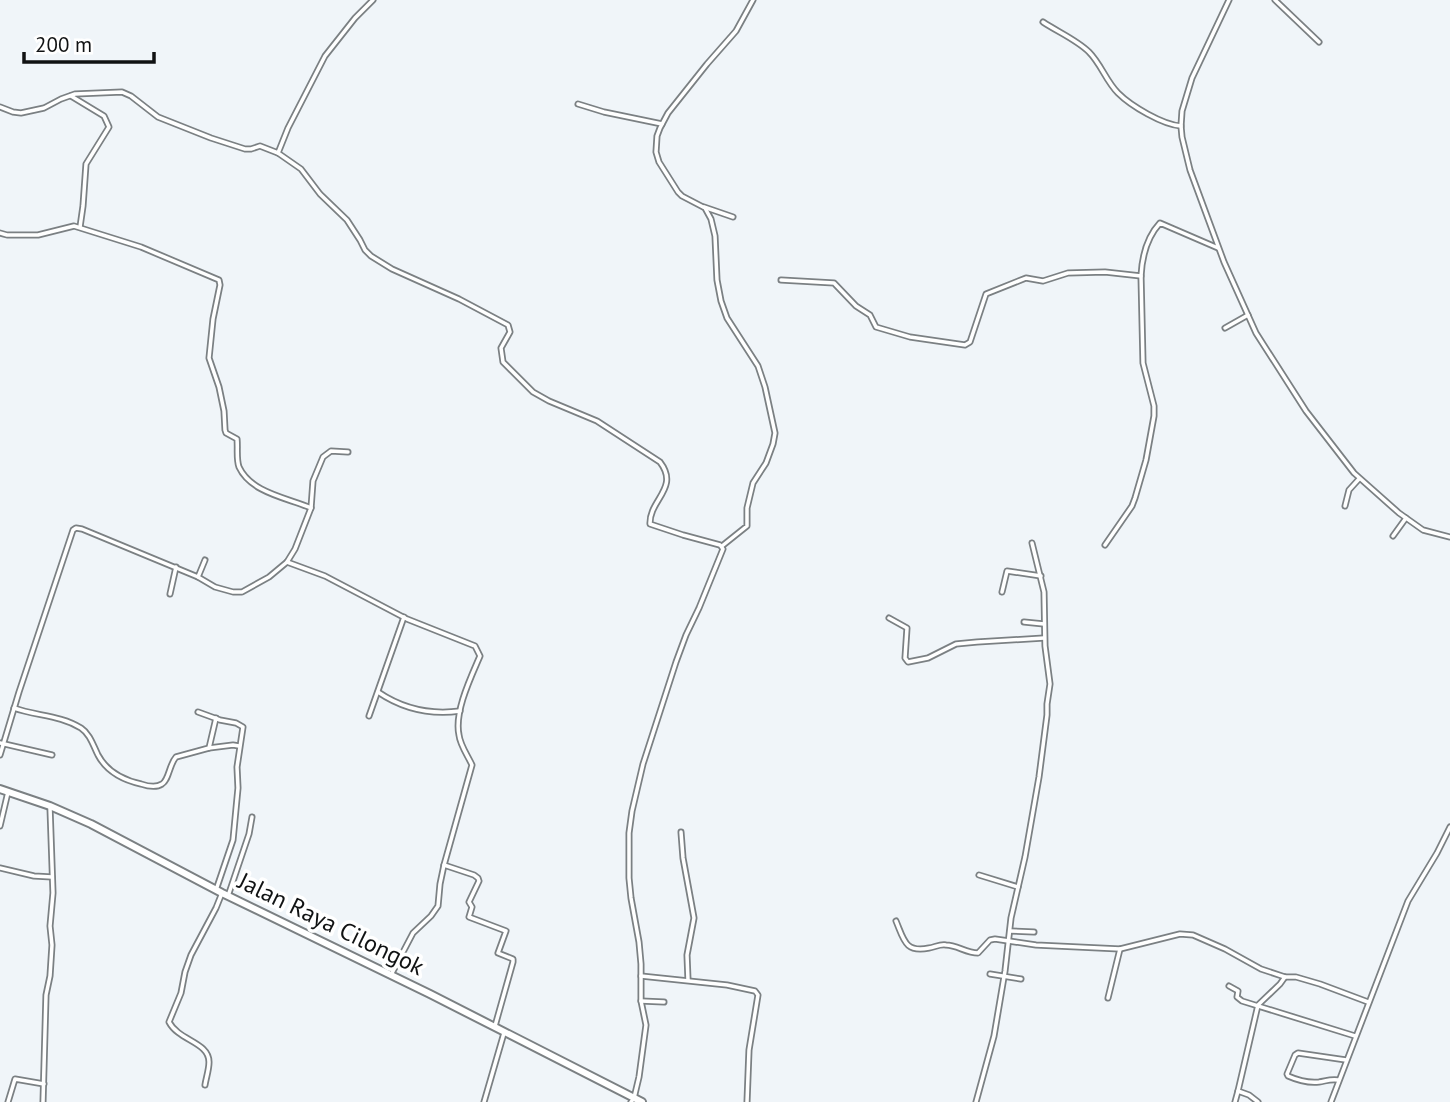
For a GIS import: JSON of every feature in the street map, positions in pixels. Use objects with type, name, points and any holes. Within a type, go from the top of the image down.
[{"type":"highway","name":"Jalan Raya Cilongok","points":[[0,789],[50,806],[134,845],[222,893],[495,1026],[632,1100],[642,1102]]},
{"type":"street","points":[[278,153],[325,57],[355,18],[373,0]]},
{"type":"street","points":[[733,217],[702,206],[678,192],[659,162],[657,136],[668,113],[736,31],[753,0]]},
{"type":"street","points":[[1229,0],[1192,78],[1182,111],[1181,126],[1190,170],[1218,248],[1256,333],[1303,407],[1359,479],[1423,530],[1450,537]]},
{"type":"street","points":[[1275,0],[1320,42]]},
{"type":"street","points":[[1043,22],[1090,53],[1117,93],[1150,115],[1171,125],[1181,126]]},
{"type":"street","points":[[0,107],[21,113],[44,108],[75,94],[124,92],[159,117],[245,149],[260,146],[278,153],[301,169],[320,194],[346,220],[371,256],[508,325],[510,332],[500,348],[503,362],[533,391],[548,401],[597,421],[660,462],[668,478],[649,518],[650,524],[722,546]]},
{"type":"street","points":[[71,96],[104,117],[109,127],[86,164],[80,228]]},
{"type":"street","points":[[578,104],[662,124]]},
{"type":"street","points":[[702,206],[711,219],[715,236],[721,301],[727,318],[758,366],[775,433],[766,463],[753,483],[747,508],[747,526],[722,546]]},
{"type":"street","points":[[1105,545],[1132,506],[1146,460],[1154,416],[1143,363],[1140,276],[1143,254],[1159,223],[1218,248]]},
{"type":"street","points":[[0,233],[38,235],[68,226],[80,228],[141,247],[219,282],[209,358],[219,387],[226,433],[237,439],[238,464],[247,478],[255,484],[275,495],[311,508]]},
{"type":"street","points":[[781,280],[834,283],[856,306],[870,314],[876,327],[910,337],[965,345],[970,342],[986,294],[1010,283],[1026,278],[1043,281],[1068,272],[1086,271],[1140,276]]},
{"type":"street","points":[[1225,328],[1248,316]]},
{"type":"street","points":[[0,755],[1,743],[73,530],[82,529],[198,576],[215,587],[242,592],[261,583],[287,562],[311,508],[313,481],[323,457],[331,451],[348,452]]},
{"type":"street","points":[[1345,506],[1349,490],[1359,479]]},
{"type":"street","points":[[1393,536],[1406,518]]},
{"type":"street","points":[[976,1102],[994,1036],[1010,930],[1039,777],[1047,715],[1050,684],[1044,638],[1044,593],[1032,543]]},
{"type":"street","points":[[632,1100],[639,1077],[646,1019],[641,1000],[639,942],[629,878],[632,811],[643,764],[676,662],[723,551],[722,546]]},
{"type":"street","points":[[198,576],[205,560]]},
{"type":"street","points":[[287,562],[325,576],[404,617],[475,646],[480,656],[460,711],[459,736],[472,765],[444,865],[438,906],[413,933],[391,975]]},
{"type":"street","points":[[170,594],[176,568]]},
{"type":"street","points":[[1002,592],[1007,571],[1041,576]]},
{"type":"street","points":[[369,716],[404,617]]},
{"type":"street","points":[[889,618],[908,628],[905,658],[908,662],[929,658],[957,645],[1044,638]]},
{"type":"street","points":[[1024,622],[1044,624]]},
{"type":"street","points":[[378,692],[396,703],[417,710],[445,713],[460,711]]},
{"type":"street","points":[[14,708],[48,715],[79,727],[85,731],[98,757],[111,772],[140,784],[163,784],[174,759],[209,748],[239,746]]},
{"type":"street","points":[[198,712],[242,726],[233,839],[222,893]]},
{"type":"street","points":[[209,748],[215,718]]},
{"type":"street","points":[[1,743],[52,755]]},
{"type":"street","points":[[0,826],[8,792]]},
{"type":"street","points":[[43,1102],[46,995],[52,945],[50,806]]},
{"type":"street","points":[[205,1085],[209,1060],[206,1051],[183,1038],[169,1023],[181,993],[191,955],[249,834],[252,817]]},
{"type":"street","points":[[1331,1102],[1408,901],[1450,827]]},
{"type":"street","points":[[681,832],[694,918],[687,955],[688,980]]},
{"type":"street","points":[[444,865],[478,878],[469,902],[472,907],[469,917],[506,931],[498,953],[513,959],[513,962],[495,1026]]},
{"type":"street","points":[[0,868],[26,875],[51,877]]},
{"type":"street","points":[[979,875],[1018,887]]},
{"type":"street","points":[[896,922],[908,947],[916,950],[945,945],[972,953],[978,953],[992,940],[1120,949],[1188,934],[1225,949],[1261,969],[1320,984],[1368,1002]]},
{"type":"street","points":[[1010,930],[1034,932]]},
{"type":"street","points":[[1108,998],[1120,949]]},
{"type":"street","points":[[990,974],[1021,979]]},
{"type":"street","points":[[641,976],[688,980],[755,991],[758,995],[749,1050],[747,1102]]},
{"type":"street","points":[[1235,1102],[1258,1005],[1285,977]]},
{"type":"street","points":[[1229,986],[1238,991],[1239,1000],[1355,1036]]},
{"type":"street","points":[[641,1000],[664,1002]]},
{"type":"street","points":[[484,1102],[504,1031]]},
{"type":"street","points":[[1339,1080],[1310,1082],[1292,1078],[1287,1073],[1295,1055],[1300,1052],[1346,1059]]},
{"type":"street","points":[[8,1102],[15,1079],[44,1083]]},
{"type":"street","points":[[1238,1091],[1250,1095],[1258,1102]]}]
